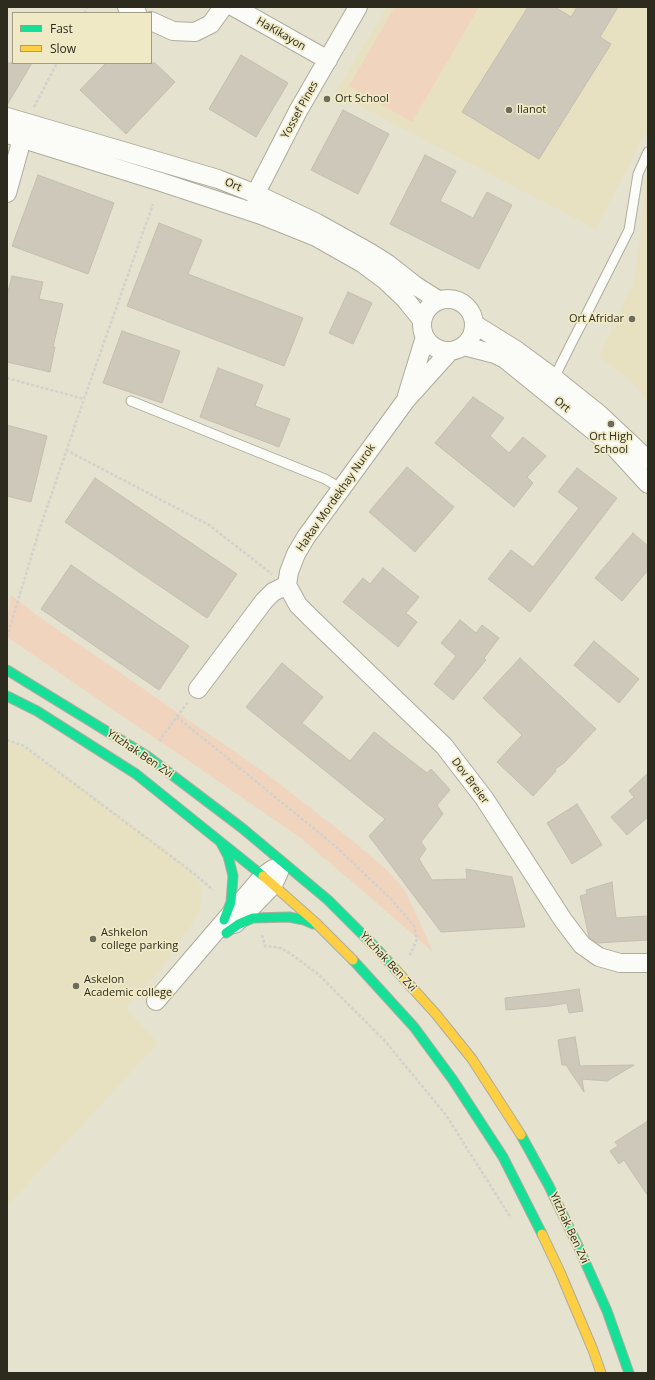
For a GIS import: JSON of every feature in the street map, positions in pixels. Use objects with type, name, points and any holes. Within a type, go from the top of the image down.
[{"type":"street","points":[[127,7],[136,12]]},
{"type":"street","points":[[152,21],[173,31],[194,32],[211,24],[223,7]]},
{"type":"street","name":"HaKikayon","points":[[234,7],[328,60]]},
{"type":"street","name":"Yossef Pines","points":[[256,194],[298,111],[358,7]]},
{"type":"street","name":"Ort","points":[[7,117],[218,179],[256,194],[317,223],[369,252],[438,300]]},
{"type":"street","points":[[7,193],[15,136]]},
{"type":"street","name":"Ort","points":[[15,136],[261,215],[316,237],[362,263],[385,280],[405,299],[424,329]]},
{"type":"street","points":[[256,194],[255,202],[261,215]]},
{"type":"street","points":[[447,298],[455,299],[462,302],[471,312],[474,324],[472,335],[457,348],[443,350],[435,348],[429,343],[424,329],[425,312],[438,300],[447,298]]},
{"type":"street","name":"Ort","points":[[474,324],[516,350],[554,378],[599,414],[648,460]]},
{"type":"street","name":"HaRav Mordekhay Nurok","points":[[406,400],[424,329]]},
{"type":"street","name":"Ort","points":[[457,348],[495,354],[505,359],[616,449],[648,484]]},
{"type":"street","name":"HaRav Mordekhay Nurok","points":[[287,585],[289,572],[299,548],[306,537],[406,400],[457,348]]},
{"type":"street","points":[[198,689],[264,601],[273,592],[287,585]]},
{"type":"street","name":"Dov Breier","points":[[287,585],[298,605],[444,746],[484,798],[562,920],[582,945],[599,957],[620,963],[648,963]]},
{"type":"street","name":"Yitzhak Ben Zvi","points":[[7,670],[147,756],[230,818],[328,900],[376,948],[435,1012],[472,1059],[517,1127],[549,1186],[607,1311],[629,1373]]},
{"type":"street","name":"Yitzhak Ben Zvi","points":[[7,696],[37,710],[136,774],[219,840],[268,880],[323,930],[367,975],[414,1028],[453,1080],[503,1157],[560,1272],[593,1350],[601,1373]]},
{"type":"street","points":[[219,840],[228,856],[233,876],[231,902],[225,927]]},
{"type":"street","points":[[161,996],[284,862]]},
{"type":"street","points":[[225,927],[239,924],[253,918],[275,916],[304,920],[323,930]]},
{"type":"lane","points":[[554,378],[586,318],[629,230],[638,174],[648,152]]},
{"type":"lane","points":[[131,400],[325,478],[342,488]]},
{"type":"path","points":[[33,108],[56,64]]},
{"type":"path","points":[[7,637],[40,528],[66,450],[153,204]]},
{"type":"path","points":[[7,378],[84,399]]},
{"type":"path","points":[[66,450],[209,525],[287,585]]},
{"type":"path","points":[[157,744],[198,689]]},
{"type":"path","points":[[177,717],[334,845],[390,898],[414,926],[417,939],[408,959]]},
{"type":"path","points":[[7,740],[24,746],[192,872]]},
{"type":"path","points":[[291,954],[318,974],[385,1041],[446,1115],[513,1220]]},
{"type":"shaded area","name":"Ilanot","points":[[387,7],[648,7],[648,128],[596,229],[335,93]]},
{"type":"shaded area","points":[[395,7],[479,7],[412,122],[349,86]]},
{"type":"shaded area","name":"Ort Afridar","points":[[648,172],[648,401],[630,380],[599,357],[634,281],[641,232],[646,177]]},
{"type":"shaded area","points":[[11,595],[35,614],[268,775],[358,845],[390,873],[406,892],[433,952],[297,835],[7,637],[7,620]]},
{"type":"shaded area","name":"Askelon Academic college","points":[[7,738],[63,774],[182,862],[202,886],[199,913],[165,964],[125,1008],[158,1043],[7,1206]]},
{"type":"building","points":[[528,7],[555,7],[571,17],[577,7],[618,7],[600,37],[611,44],[539,159],[462,112]]},
{"type":"building","points":[[241,55],[288,83],[256,137],[209,109]]},
{"type":"building","points":[[7,63],[31,64],[7,105]]},
{"type":"building","points":[[155,63],[175,82],[126,134],[80,90],[105,64]]},
{"type":"building","points":[[343,110],[389,134],[358,194],[311,170]]},
{"type":"building","points":[[425,155],[456,171],[440,201],[473,218],[487,192],[512,205],[479,269],[390,224]]},
{"type":"building","points":[[38,175],[114,203],[88,274],[12,246]]},
{"type":"building","points":[[159,223],[202,240],[188,274],[303,318],[284,366],[127,306]]},
{"type":"building","points":[[12,276],[43,282],[39,299],[63,304],[53,347],[55,347],[50,372],[7,362],[7,296]]},
{"type":"building","points":[[348,292],[372,303],[353,344],[329,333]]},
{"type":"building","points":[[122,331],[180,351],[162,403],[103,383]]},
{"type":"building","points":[[218,368],[263,385],[255,406],[290,419],[279,447],[200,417]]},
{"type":"building","points":[[473,397],[504,418],[490,436],[509,453],[523,437],[546,456],[527,477],[533,483],[514,507],[435,443]]},
{"type":"building","points":[[7,425],[47,436],[31,502],[7,496]]},
{"type":"building","points":[[407,467],[454,507],[415,552],[369,512]]},
{"type":"building","points":[[577,468],[617,498],[530,612],[488,579],[511,550],[533,567],[579,508],[558,492]]},
{"type":"building","points":[[95,478],[237,574],[207,618],[65,522]]},
{"type":"building","points":[[633,533],[648,546],[648,570],[622,601],[595,578]]},
{"type":"building","points":[[71,565],[189,646],[159,690],[41,609]]},
{"type":"building","points":[[383,568],[419,597],[406,613],[417,622],[398,647],[343,602],[363,578],[370,584]]},
{"type":"building","points":[[460,620],[476,633],[482,625],[499,638],[484,658],[486,660],[453,700],[434,684],[456,656],[441,643]]},
{"type":"building","points":[[594,641],[639,679],[619,703],[574,665]]},
{"type":"building","points":[[520,658],[596,729],[564,763],[555,769],[556,771],[533,796],[497,762],[522,735],[483,698]]},
{"type":"building","points":[[282,663],[323,697],[302,723],[350,761],[374,732],[427,773],[431,769],[444,783],[450,790],[437,805],[443,814],[421,842],[426,849],[419,859],[432,880],[467,879],[466,869],[512,877],[525,927],[441,932],[369,836],[385,819],[246,707]]},
{"type":"building","points":[[648,773],[648,817],[627,835],[611,817],[634,797],[629,791]]},
{"type":"building","points":[[577,804],[602,845],[572,864],[547,823]]},
{"type":"building","points":[[612,882],[616,918],[648,916],[648,940],[597,943],[589,937],[580,896],[587,894],[586,890]]},
{"type":"building","points":[[579,989],[583,1011],[569,1013],[567,1003],[506,1010],[505,998]]},
{"type":"building","points":[[575,1037],[580,1066],[634,1065],[607,1081],[582,1079],[584,1092],[566,1065],[562,1065],[558,1040]]},
{"type":"building","points":[[648,1121],[648,1196],[624,1160],[619,1164],[610,1151],[618,1146],[615,1142]]},
{"type":"traffic: fast","points":[[7,670],[147,756],[242,828],[328,900],[396,970]]},
{"type":"traffic: fast","points":[[7,696],[37,711],[136,774],[263,876]]},
{"type":"traffic: fast","points":[[221,843],[228,856],[233,876],[231,902],[224,920]]},
{"type":"traffic: fast","points":[[226,933],[239,924],[253,918],[289,917],[304,920],[313,924]]},
{"type":"traffic: fast","points":[[353,960],[414,1027],[453,1080],[503,1157],[542,1234]]},
{"type":"traffic: fast","points":[[521,1135],[549,1186],[578,1246],[607,1311],[629,1373]]},
{"type":"traffic: slow","points":[[263,876],[315,922],[353,960]]},
{"type":"traffic: slow","points":[[396,970],[435,1013],[472,1059],[521,1135]]},
{"type":"traffic: slow","points":[[542,1234],[560,1272],[593,1350],[601,1373]]},
{"type":"place","name":"Ort School","points":[[327,99]]},
{"type":"place","name":"Ilanot","points":[[509,110]]},
{"type":"place","name":"Ort Afridar","points":[[632,319]]},
{"type":"place","name":"Ort High School","points":[[611,424]]},
{"type":"place","name":"Ashkelon college parking","points":[[93,939]]},
{"type":"place","name":"Askelon Academic college","points":[[76,986]]}]
